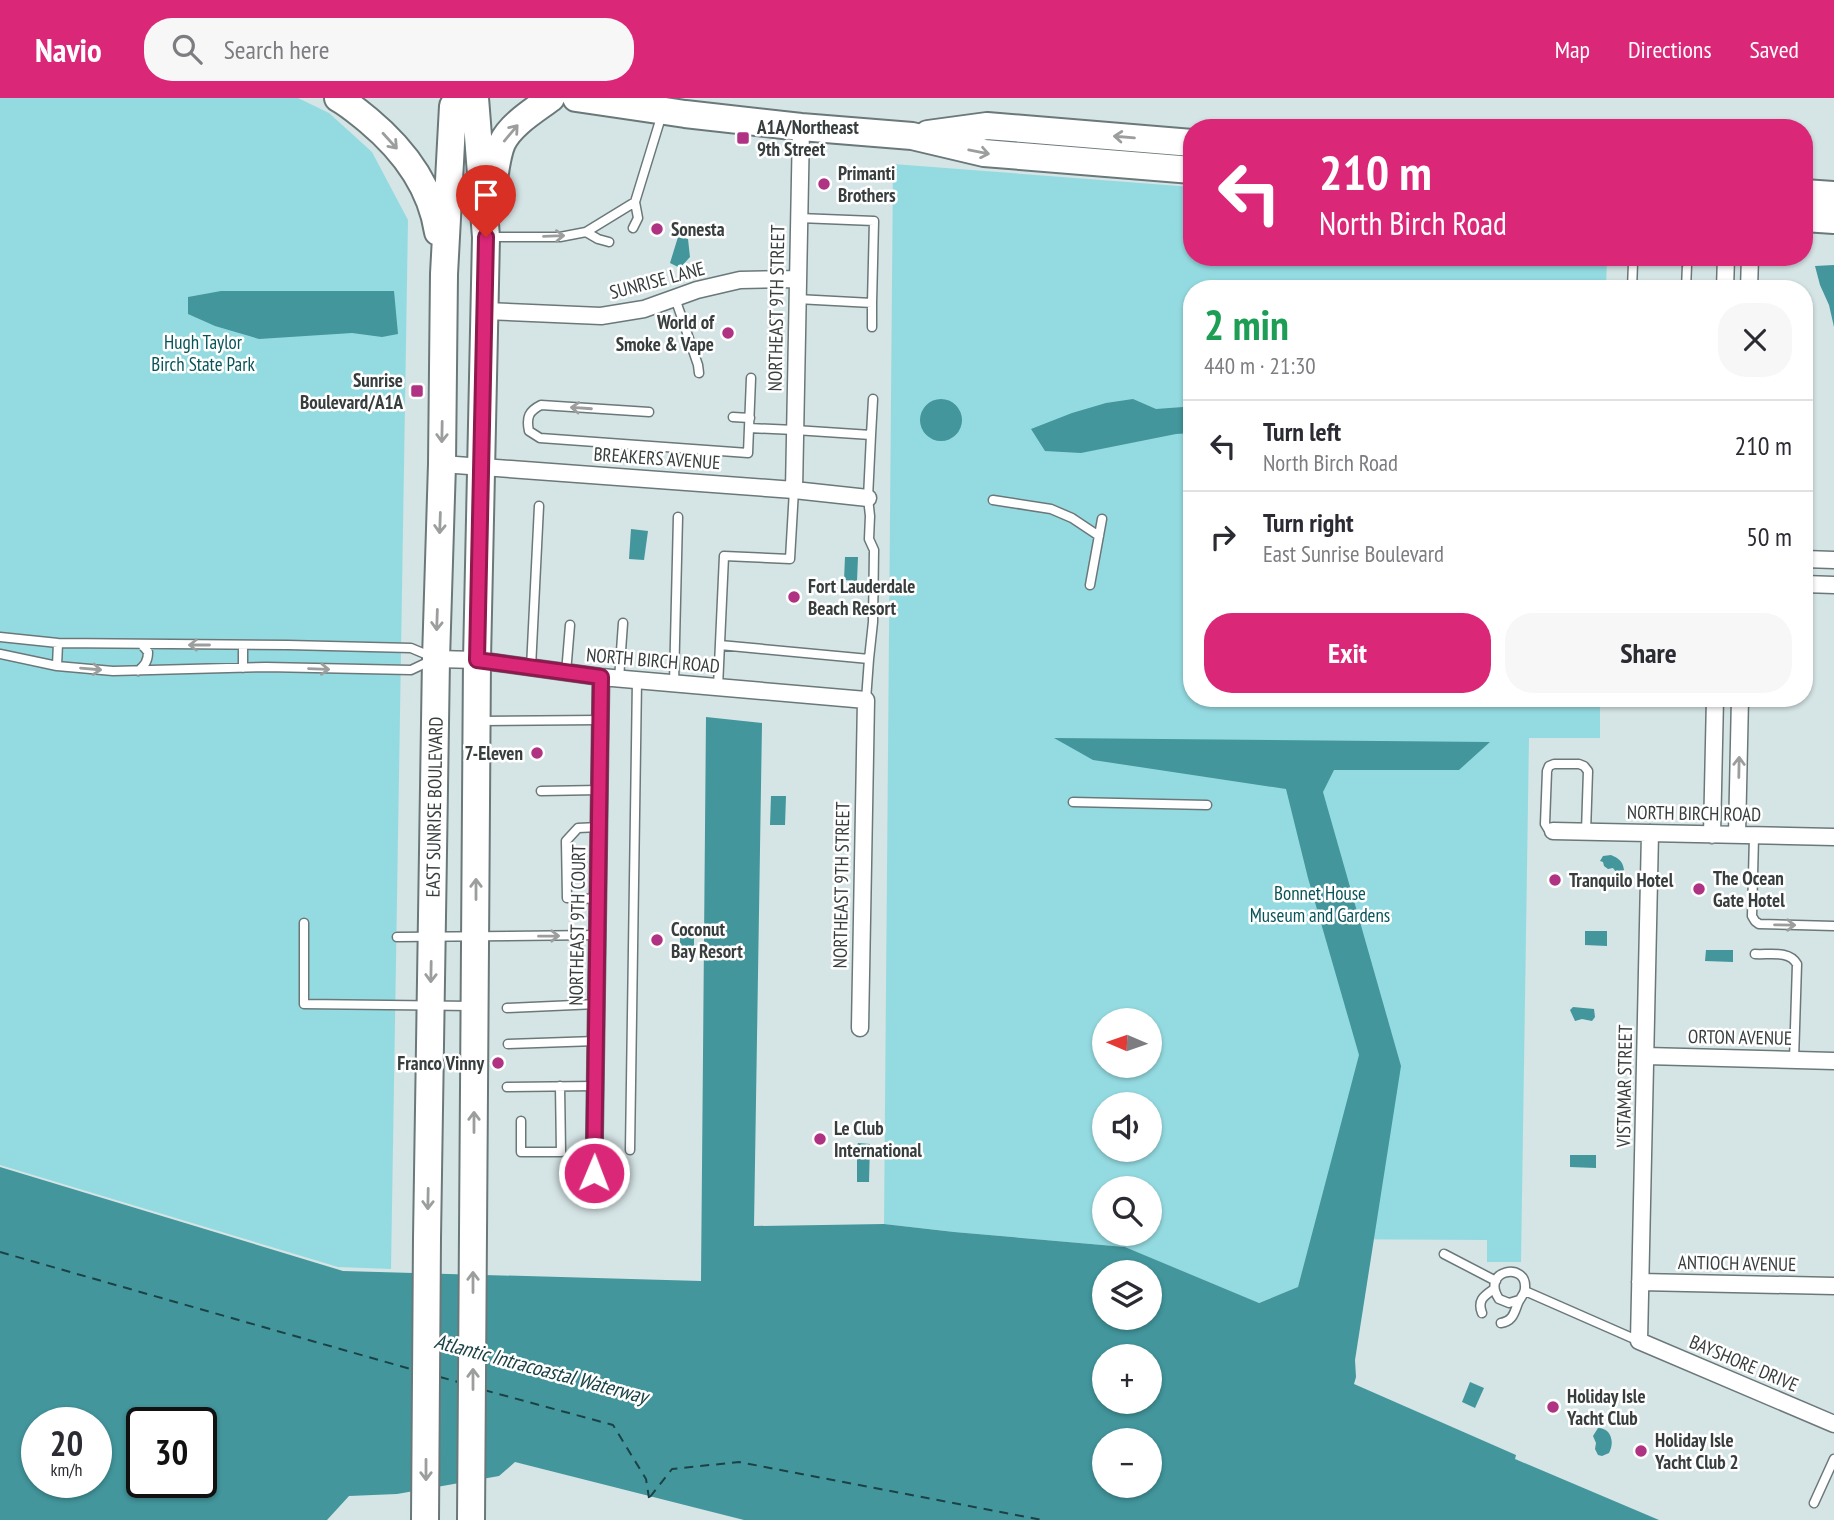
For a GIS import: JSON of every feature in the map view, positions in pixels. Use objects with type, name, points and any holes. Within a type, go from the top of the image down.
[{"type":"main road","points":[[338,98],[347,102],[388,137],[417,173],[430,199],[438,228],[444,274]]},
{"type":"main road","name":"EAST SUNRISE BOULEVARD","points":[[425,1520],[427,1238],[444,274],[453,106],[460,98]]},
{"type":"main road","points":[[471,1520],[477,660],[486,229],[475,98]]},
{"type":"main road","points":[[486,229],[502,144],[515,127],[551,98]]},
{"type":"main road","points":[[576,98],[801,127],[912,136],[984,153],[1183,169]]},
{"type":"main road","points":[[912,136],[987,126],[1183,142]]},
{"type":"main road","points":[[1813,194],[1834,195]]},
{"type":"main road","points":[[1813,219],[1834,220]]},
{"type":"street","name":"NORTHEAST 9TH STREET","points":[[794,490],[801,127]]},
{"type":"street","name":"SUNRISE LANE","points":[[485,311],[601,316],[644,309],[697,290],[740,280],[797,279]]},
{"type":"street","name":"BREAKERS AVENUE","points":[[442,464],[869,498]]},
{"type":"street","points":[[1813,559],[1834,560]]},
{"type":"street","points":[[1813,584],[1834,585]]},
{"type":"street","name":"NORTH BIRCH ROAD","points":[[436,659],[477,660],[619,679],[866,700]]},
{"type":"street","name":"NORTHEAST 9TH COURT","points":[[594,1173],[601,677]]},
{"type":"street","name":"NORTHEAST 9TH STREET","points":[[860,1028],[866,700]]},
{"type":"street","points":[[1712,835],[1715,707]]},
{"type":"street","points":[[1737,835],[1740,707]]},
{"type":"street","name":"NORTH BIRCH ROAD","points":[[1553,831],[1834,837]]},
{"type":"street","name":"VISTAMAR STREET","points":[[1639,1341],[1650,833]]},
{"type":"street","name":"ORTON AVENUE","points":[[1646,1056],[1834,1060]]},
{"type":"street","name":"ANTIOCH AVENUE","points":[[1640,1282],[1834,1286]]},
{"type":"street","name":"BAYSHORE DRIVE","points":[[1639,1341],[1834,1424]]},
{"type":"lane","points":[[633,228],[638,218],[635,202],[663,111]]},
{"type":"lane","points":[[486,229],[560,237],[586,232],[635,202]]},
{"type":"lane","points":[[799,218],[874,221],[872,327]]},
{"type":"lane","points":[[586,232],[610,242]]},
{"type":"lane","points":[[675,298],[699,373]]},
{"type":"lane","points":[[797,299],[872,303]]},
{"type":"lane","points":[[649,412],[541,405],[531,410],[527,420],[529,431],[540,438],[748,453],[751,378]]},
{"type":"lane","points":[[866,700],[873,622],[874,550],[869,539],[869,498],[873,399]]},
{"type":"lane","points":[[733,417],[750,418]]},
{"type":"lane","points":[[749,428],[872,435]]},
{"type":"lane","points":[[719,687],[724,556],[790,559],[794,490]]},
{"type":"lane","points":[[993,500],[1051,509],[1072,518],[1098,536]]},
{"type":"lane","points":[[531,668],[539,506]]},
{"type":"lane","points":[[674,683],[678,517]]},
{"type":"lane","points":[[1090,585],[1102,519]]},
{"type":"lane","points":[[619,679],[623,623]]},
{"type":"lane","points":[[566,673],[570,625]]},
{"type":"lane","points":[[0,637],[58,643],[411,648],[436,659]]},
{"type":"lane","points":[[57,666],[58,643]]},
{"type":"lane","points":[[138,671],[148,658],[148,652],[142,645]]},
{"type":"lane","points":[[243,645],[243,668]]},
{"type":"lane","points":[[720,645],[869,659]]},
{"type":"lane","points":[[0,653],[57,666],[113,671],[243,668],[411,670],[436,659]]},
{"type":"lane","points":[[630,1150],[637,680]]},
{"type":"lane","points":[[477,721],[600,720]]},
{"type":"lane","points":[[1553,831],[1545,824],[1547,771],[1549,766],[1554,764],[1579,764],[1588,771],[1586,832]]},
{"type":"lane","points":[[541,792],[600,790]]},
{"type":"lane","points":[[1073,802],[1207,805]]},
{"type":"lane","points":[[598,900],[567,898],[566,841],[578,828],[599,827]]},
{"type":"lane","points":[[1754,835],[1752,916],[1755,921],[1759,925],[1834,926]]},
{"type":"lane","points":[[304,923],[304,1004],[475,1006]]},
{"type":"lane","points":[[397,937],[598,935]]},
{"type":"lane","points":[[1755,954],[1788,955],[1794,958],[1797,964],[1794,1060]]},
{"type":"lane","points":[[507,1009],[597,1004]]},
{"type":"lane","points":[[508,1044],[596,1041]]},
{"type":"lane","points":[[521,1121],[521,1152],[561,1152],[560,1086]]},
{"type":"lane","points":[[507,1087],[596,1086]]},
{"type":"lane","points":[[1444,1254],[1495,1285],[1499,1298],[1503,1301],[1519,1300]]},
{"type":"lane","points":[[1482,1313],[1479,1306],[1481,1298],[1504,1272],[1513,1272],[1521,1277],[1525,1291],[1513,1317],[1508,1322],[1501,1323]]},
{"type":"lane","points":[[1525,1291],[1639,1341]]},
{"type":"lane","points":[[1814,1503],[1834,1459]]},
{"type":"green space","name":"Hugh Taylor Birch State Park","points":[[0,98],[298,98],[329,113],[372,152],[408,220],[391,1269],[338,1267],[0,1165]]},
{"type":"green space","name":"Bonnet House Museum and Gardens","points":[[893,164],[1183,186],[1183,266],[1607,266],[1606,280],[1183,280],[1183,707],[1600,707],[1600,738],[1529,738],[1521,1262],[1487,1262],[1487,1240],[1311,1239],[1298,1288],[1258,1303],[1162,1263],[1162,1260],[1125,1247],[1114,1246],[1162,1246],[1162,1176],[1092,1176],[1092,1244],[884,1224]]},
{"type":"water","points":[[678,237],[688,239],[690,257],[680,268],[670,263]]},
{"type":"water","points":[[1834,265],[1834,327],[1815,266]]},
{"type":"water","points":[[221,291],[394,291],[398,334],[382,337],[352,333],[259,339],[215,326],[188,314],[188,297]]},
{"type":"water","points":[[941,399],[956,405],[962,420],[956,435],[941,441],[926,435],[920,420],[926,405]]},
{"type":"water","points":[[1133,399],[1156,409],[1183,407],[1183,434],[1081,453],[1045,451],[1031,429],[1106,403]]},
{"type":"water","points":[[631,529],[648,531],[644,560],[629,559]]},
{"type":"water","points":[[845,557],[858,557],[857,581],[844,580]]},
{"type":"water","name":"Atlantic Intracoastal Waterway","points":[[706,717],[762,723],[754,1226],[884,1224],[1092,1246],[1125,1247],[1156,1260],[1092,1260],[1092,1330],[1162,1330],[1162,1262],[1259,1303],[1298,1287],[1359,1055],[1308,878],[1286,789],[1093,760],[1054,738],[1490,742],[1459,770],[1334,770],[1323,792],[1401,1066],[1355,1360],[1354,1384],[1516,1455],[1515,1459],[1659,1520],[744,1520],[515,1462],[499,1476],[397,1494],[349,1496],[327,1520],[0,1520],[0,1167],[343,1271],[701,1281]]},
{"type":"water","points":[[771,796],[786,796],[785,825],[770,825]]},
{"type":"water","points":[[1611,855],[1623,864],[1624,870],[1620,873],[1613,868],[1608,869],[1600,861],[1603,856]]},
{"type":"water","points":[[680,928],[694,928],[694,956],[680,956]]},
{"type":"water","points":[[1585,931],[1607,931],[1607,946],[1585,945]]},
{"type":"water","points":[[1706,950],[1733,950],[1733,962],[1705,961]]},
{"type":"water","points":[[1573,1007],[1594,1009],[1595,1017],[1592,1021],[1575,1021],[1570,1010]]},
{"type":"water","points":[[858,1143],[870,1144],[869,1182],[857,1182],[857,1159],[854,1158]]},
{"type":"water","points":[[1570,1155],[1596,1155],[1596,1168],[1570,1167]]},
{"type":"water","points":[[1470,1382],[1484,1388],[1475,1408],[1462,1402]]},
{"type":"water","points":[[1598,1428],[1606,1430],[1612,1440],[1609,1453],[1602,1456],[1598,1455],[1595,1449],[1593,1436]]},
{"type":"ferry route","points":[[0,1252],[414,1370]]},
{"type":"ferry route","points":[[440,1377],[458,1382]]},
{"type":"ferry route","points":[[484,1390],[613,1425],[646,1479],[649,1498]]},
{"type":"ferry route","points":[[650,1497],[672,1469],[739,1462],[1042,1520]]},
{"type":"place","name":"A1A/Northeast 9th Street","points":[[743,138]]},
{"type":"place","name":"Primanti Brothers","points":[[824,184]]},
{"type":"place","name":"Sonesta","points":[[657,229]]},
{"type":"place","name":"World of Smoke & Vape","points":[[728,333]]},
{"type":"place","name":"Sunrise Boulevard/A1A","points":[[417,391]]},
{"type":"place","name":"Fort Lauderdale Beach Resort","points":[[794,597]]},
{"type":"place","name":"7-Eleven","points":[[537,753]]},
{"type":"place","name":"Tranquilo Hotel","points":[[1555,880]]},
{"type":"place","name":"The Ocean Gate Hotel","points":[[1699,889]]},
{"type":"place","name":"Coconut Bay Resort","points":[[657,940]]},
{"type":"place","name":"Franco Vinny","points":[[498,1063]]},
{"type":"place","name":"Le Club International","points":[[820,1139]]},
{"type":"place","name":"Holiday Isle Yacht Club","points":[[1553,1407]]},
{"type":"place","name":"Holiday Isle Yacht Club 2","points":[[1641,1451]]},
{"type":"route","points":[[486,237],[477,660],[601,677],[594,1173]]}]
